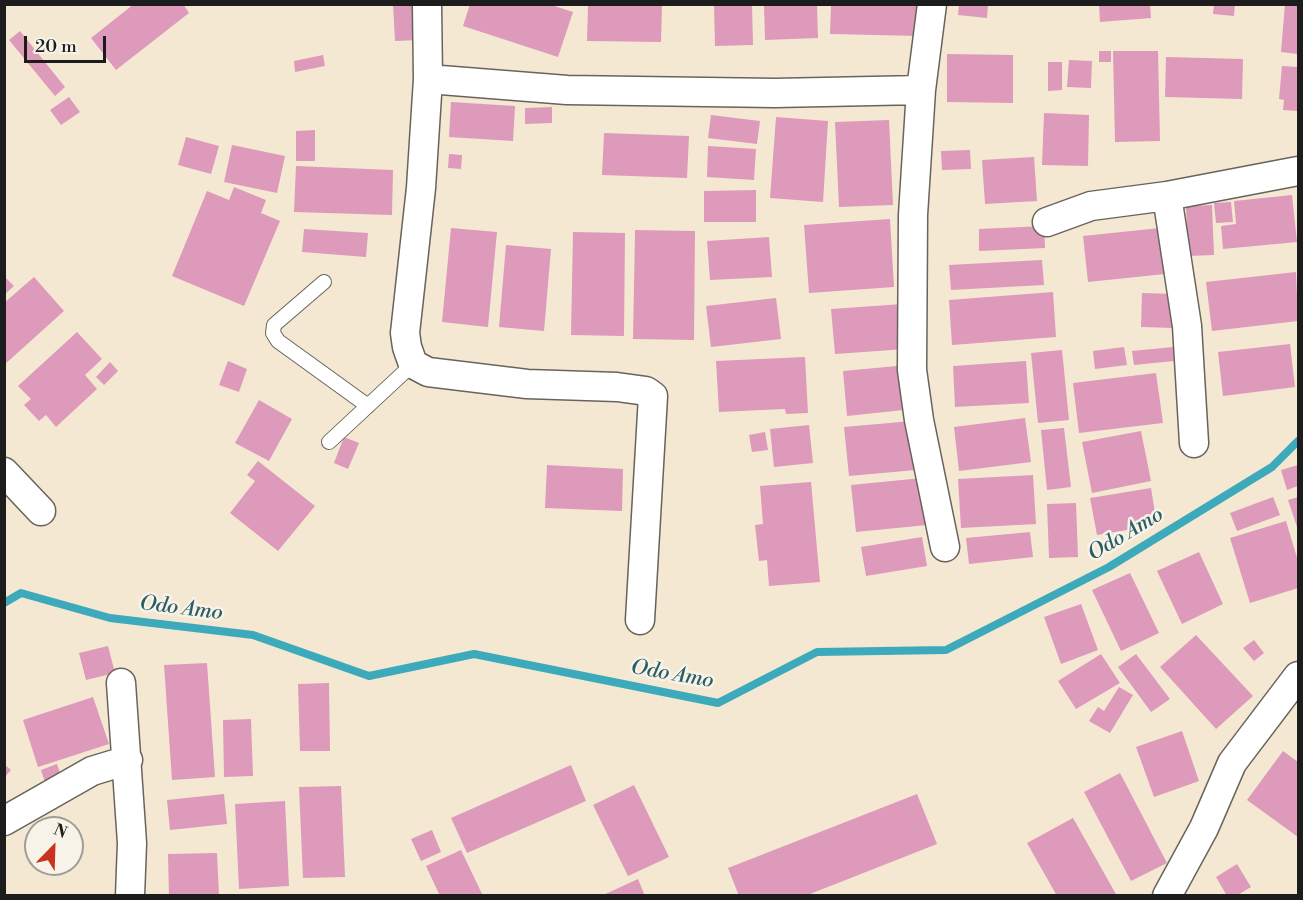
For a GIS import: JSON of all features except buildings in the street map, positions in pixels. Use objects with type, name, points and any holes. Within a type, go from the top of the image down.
[{"type":"street","points":[[427,4],[428,80],[421,188],[405,333],[413,364],[428,372],[527,384],[618,387],[646,391],[653,396],[655,407],[640,620]]},
{"type":"street","points":[[932,4],[921,90],[913,215],[912,370],[919,420],[945,547]]},
{"type":"street","points":[[428,80],[567,90],[775,93],[921,90]]},
{"type":"street","points":[[1047,222],[1090,206],[1167,196],[1299,171]]},
{"type":"street","points":[[1167,196],[1187,326],[1194,443]]},
{"type":"street","points":[[4,472],[41,511]]},
{"type":"street","points":[[1167,896],[1199,837],[1232,762],[1299,676]]},
{"type":"street","points":[[121,683],[132,843],[130,896]]},
{"type":"street","points":[[4,821],[92,771],[128,760]]},
{"type":"lane","points":[[324,282],[274,325],[273,333],[278,341],[368,406]]},
{"type":"lane","points":[[329,442],[413,364]]},
{"type":"waterway","name":"Odo Amo","points":[[4,603],[21,593],[110,618],[253,635],[369,676],[474,654],[718,703],[817,652],[946,650],[1109,567],[1272,467],[1298,441]]}]
